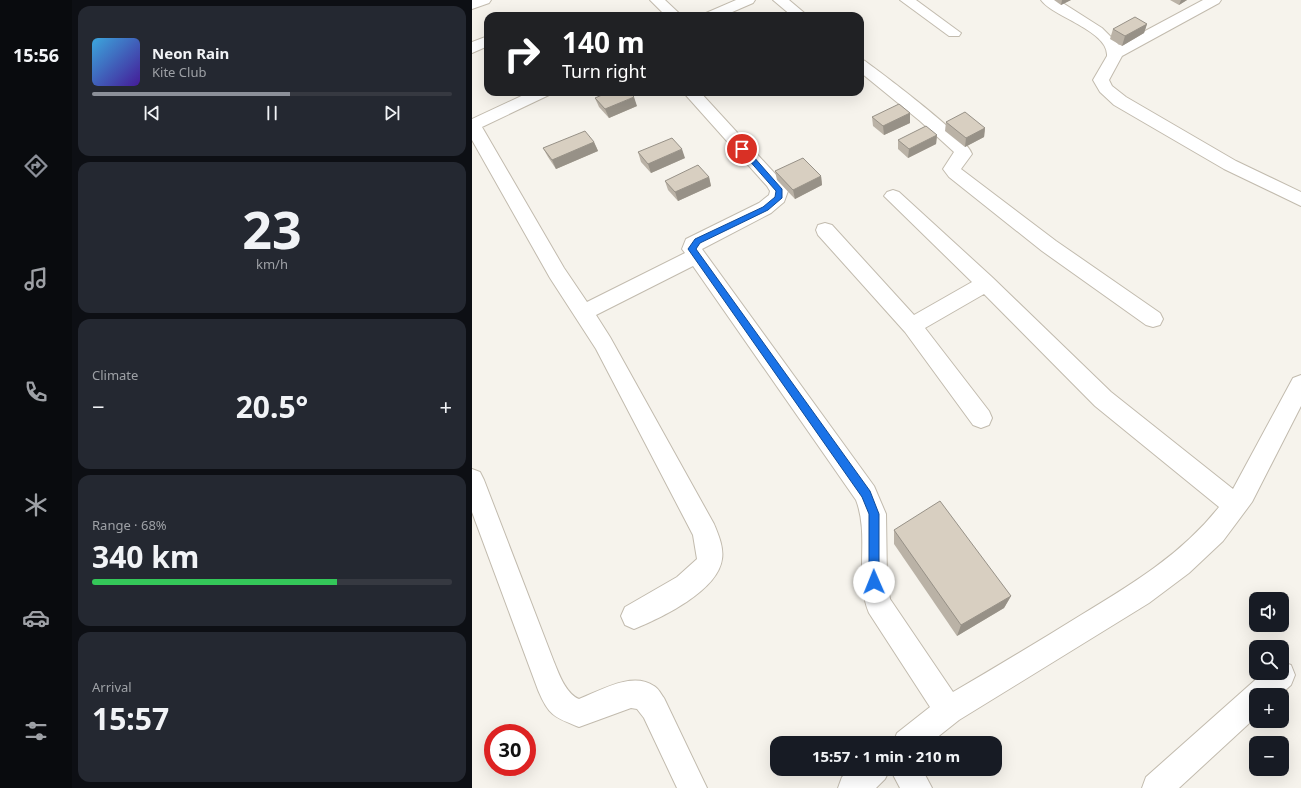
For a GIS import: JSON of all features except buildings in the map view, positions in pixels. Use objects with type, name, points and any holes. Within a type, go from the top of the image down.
[{"type":"street","points":[[472,5],[484,0]]},
{"type":"street","points":[[657,0],[670,12]]},
{"type":"street","points":[[720,12],[748,0]]},
{"type":"street","points":[[780,0],[796,12]]},
{"type":"street","points":[[907,0],[954,33]]},
{"type":"street","points":[[1048,0],[1104,36],[1112,45],[1115,54],[1113,62],[1104,72],[1101,80],[1106,89],[1120,101],[1230,165],[1301,200]]},
{"type":"street","points":[[1115,54],[1214,0]]},
{"type":"street","points":[[472,48],[484,42]]},
{"type":"street","points":[[864,67],[926,117],[962,150],[963,154],[952,165],[952,169],[955,173],[1049,246],[1152,319]]},
{"type":"street","points":[[534,96],[472,125],[557,273],[584,312],[623,378],[705,532],[711,552],[708,566],[692,583],[634,616]]},
{"type":"street","points":[[695,96],[779,191],[778,198],[765,208],[698,241],[692,249],[866,494],[874,514],[874,582],[878,604],[949,710]]},
{"type":"street","points":[[893,196],[986,283],[1103,399],[1235,505]]},
{"type":"street","points":[[825,230],[912,326],[981,418]]},
{"type":"street","points":[[584,312],[696,256]]},
{"type":"street","points":[[912,326],[986,283]]},
{"type":"street","points":[[915,736],[949,710],[1029,663],[1140,594],[1180,564],[1214,533],[1244,494],[1301,384]]},
{"type":"street","points":[[472,480],[541,663],[552,690],[564,707],[579,713],[631,694],[645,696],[654,708],[692,788]]},
{"type":"street","points":[[1267,688],[1276,680]]},
{"type":"street","points":[[1157,788],[1249,704]]},
{"type":"street","points":[[853,788],[867,776]]},
{"type":"street","points":[[909,776],[917,788]]},
{"type":"route","points":[[742,149],[773,182],[779,191],[778,198],[765,208],[698,241],[693,244],[692,249],[866,494],[874,514],[874,582]]}]
